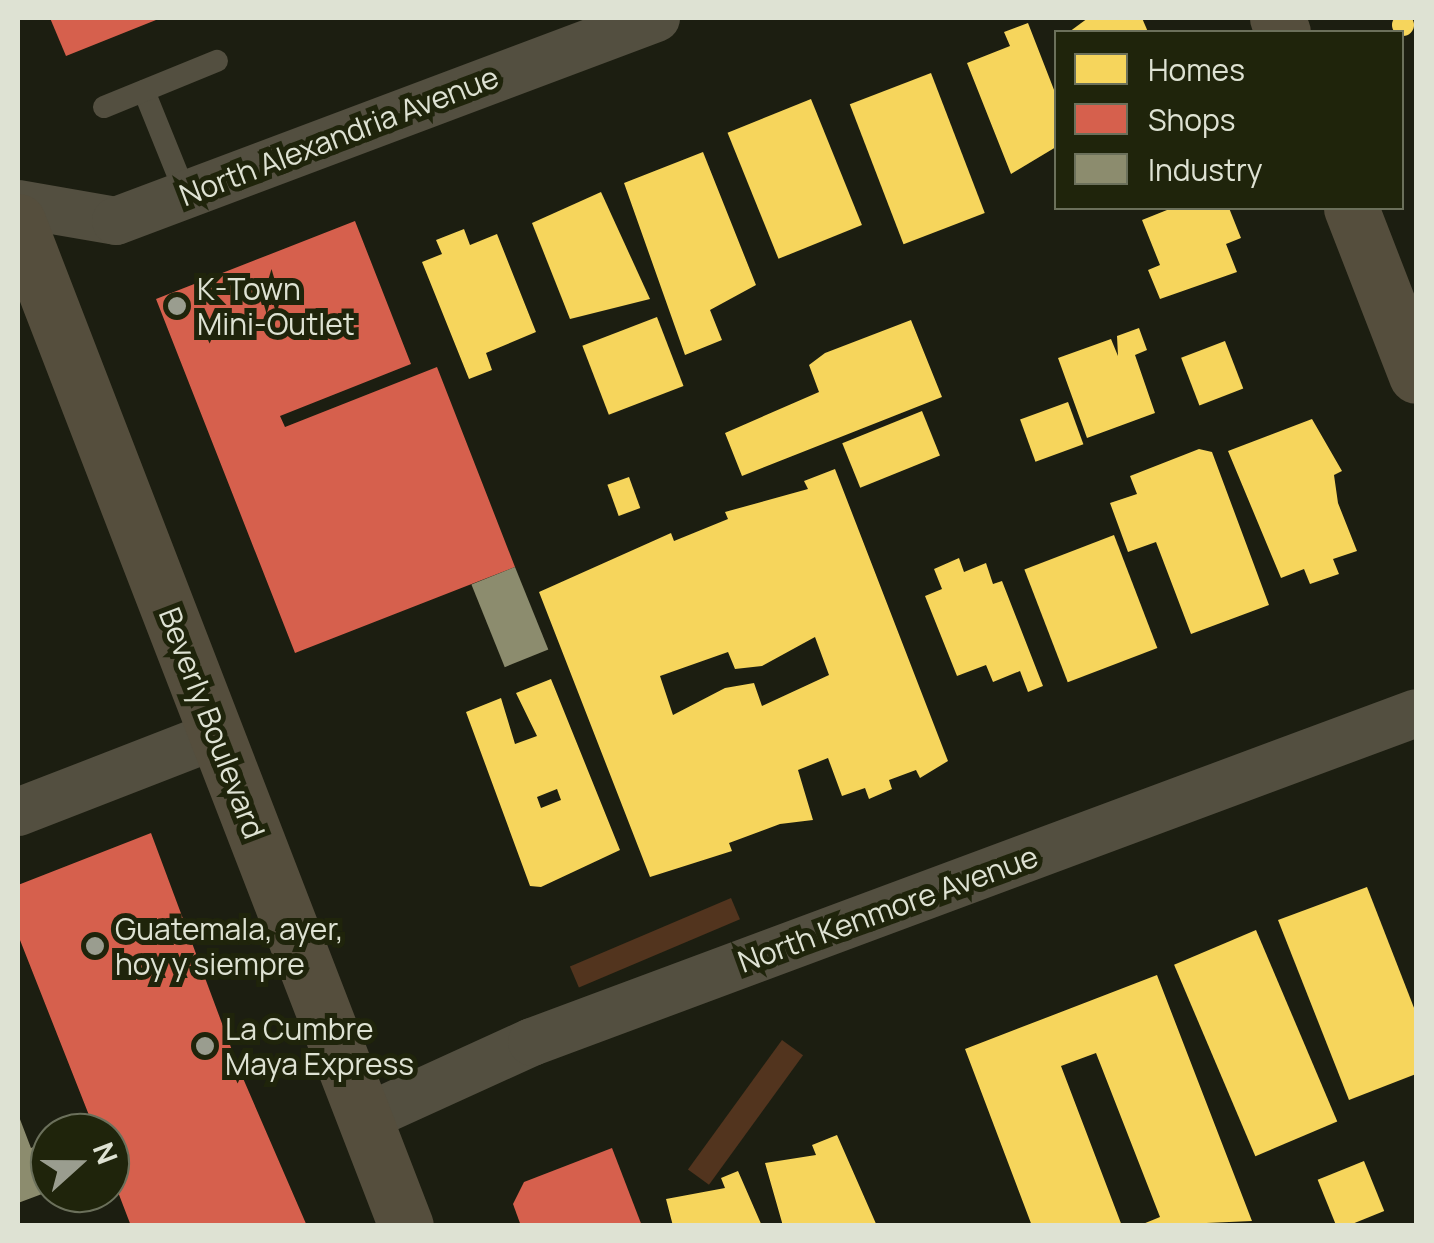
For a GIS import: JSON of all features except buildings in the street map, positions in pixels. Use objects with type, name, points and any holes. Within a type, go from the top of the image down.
[{"type":"main road","points":[[1352,210],[1416,376]]},
{"type":"main road","name":"Beverly Boulevard","points":[[18,220],[406,1226]]},
{"type":"street","name":"North Alexandria Avenue","points":[[18,204],[116,221],[656,18]]},
{"type":"street","name":"North Kenmore Avenue","points":[[365,1118],[532,1042],[1416,713]]},
{"type":"street","points":[[18,812],[217,735]]},
{"type":"lane","points":[[104,107],[217,61]]},
{"type":"lane","points":[[144,91],[186,194]]},
{"type":"shaded area","points":[[731,898],[740,919],[579,988],[570,966]]},
{"type":"shaded area","points":[[782,1040],[803,1055],[709,1185],[688,1169]]},
{"type":"place","name":"K-Town Mini-Outlet","points":[[177,306]]},
{"type":"place","name":"Guatemala, ayer, hoy y siempre","points":[[95,946]]},
{"type":"place","name":"La Cumbre Maya Express","points":[[205,1046]]}]
